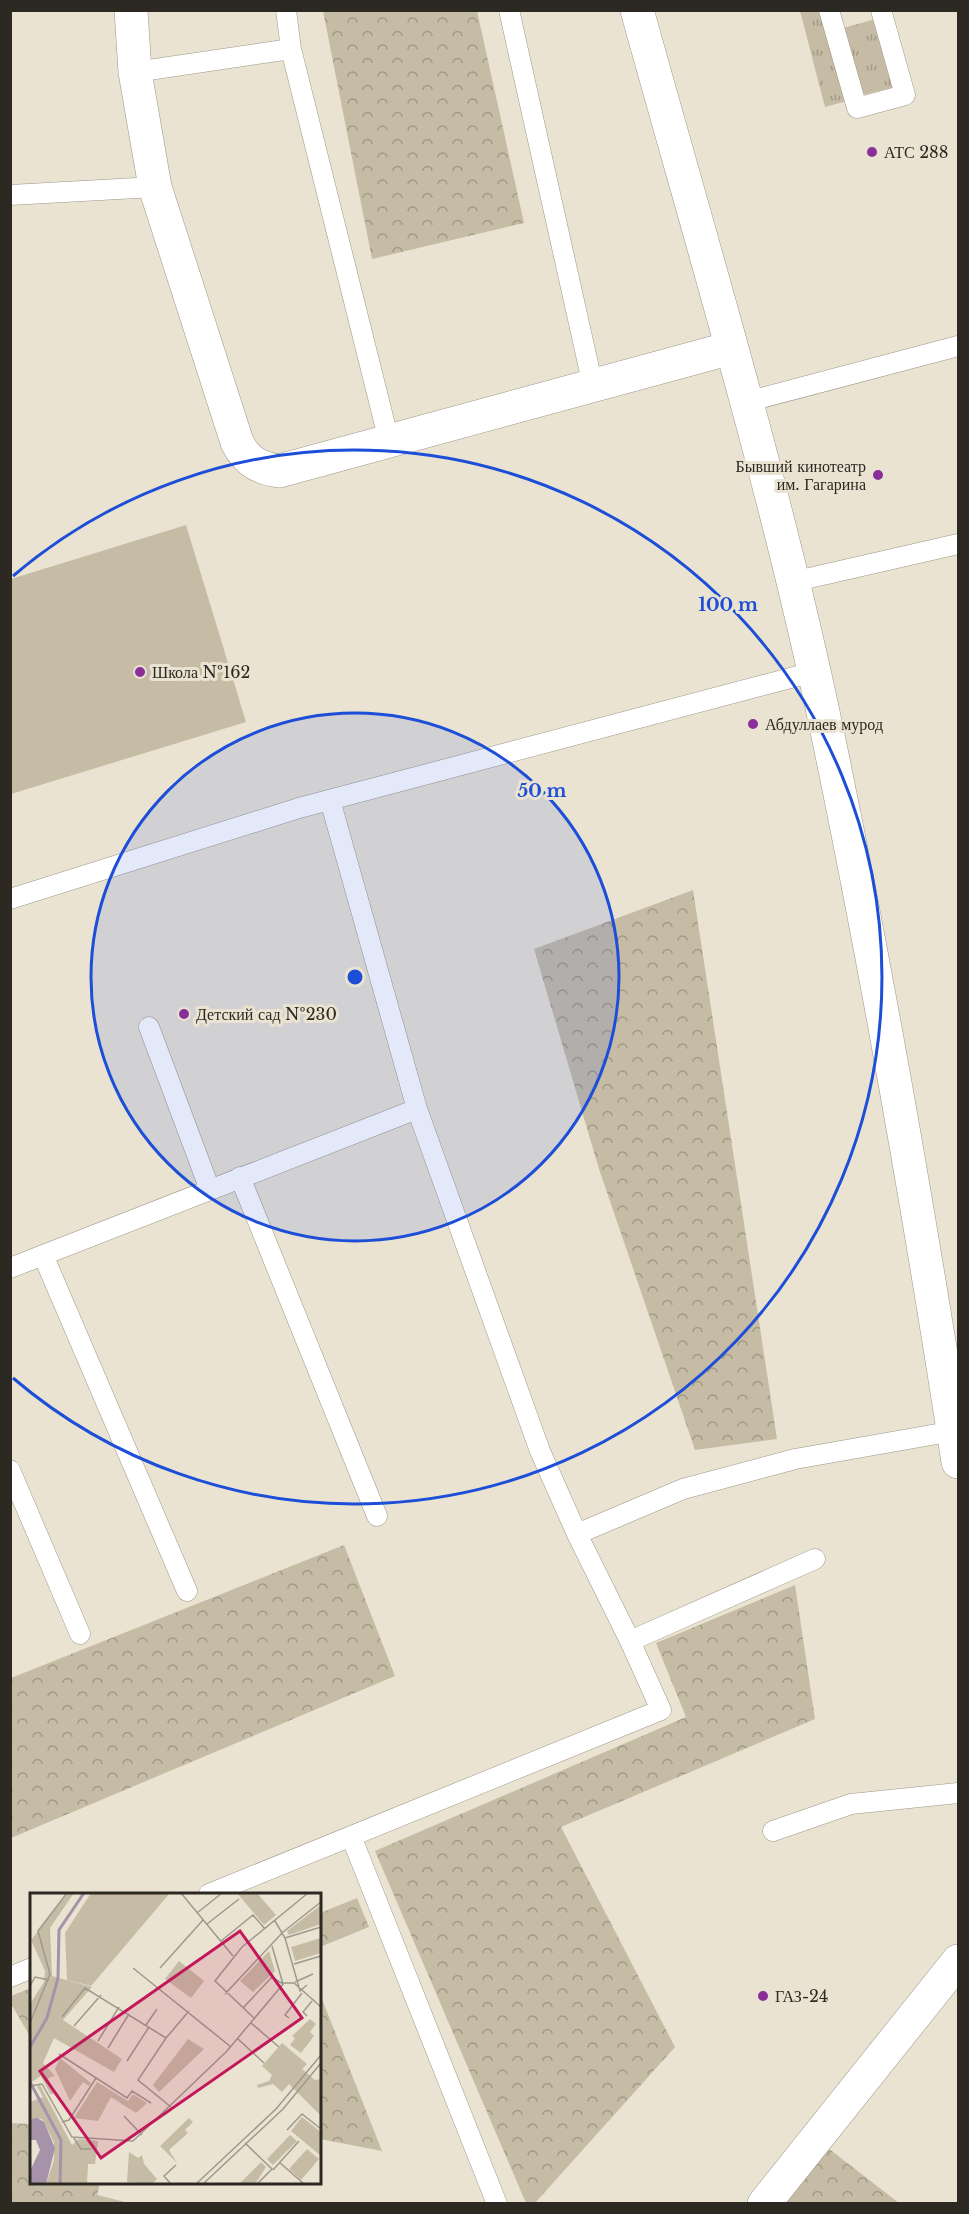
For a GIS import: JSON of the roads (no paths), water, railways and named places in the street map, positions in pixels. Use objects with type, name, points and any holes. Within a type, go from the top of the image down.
[{"type":"street","points":[[131,10],[135,72],[155,187],[237,442],[244,455],[260,467],[279,471],[731,348]]},
{"type":"street","points":[[637,10],[746,402],[813,672],[890,1061],[956,1447]]},
{"type":"street","points":[[764,2204],[958,1961]]},
{"type":"lane","points":[[286,10],[291,49],[390,441]]},
{"type":"lane","points":[[509,10],[593,386]]},
{"type":"lane","points":[[829,10],[857,108],[904,95],[881,10]]},
{"type":"lane","points":[[135,72],[291,49]]},
{"type":"lane","points":[[10,195],[155,187]]},
{"type":"lane","points":[[746,402],[958,346]]},
{"type":"lane","points":[[792,582],[958,544]]},
{"type":"lane","points":[[10,899],[330,800],[813,672]]},
{"type":"lane","points":[[211,1893],[661,1710],[540,1451],[417,1109],[330,800]]},
{"type":"lane","points":[[149,1027],[210,1190]]},
{"type":"lane","points":[[10,1268],[417,1109]]},
{"type":"lane","points":[[240,1178],[377,1516]]},
{"type":"lane","points":[[43,1255],[188,1591]]},
{"type":"lane","points":[[578,1534],[683,1489],[772,1465],[956,1447]]},
{"type":"lane","points":[[10,1470],[80,1634]]},
{"type":"lane","points":[[630,1641],[815,1559]]},
{"type":"lane","points":[[773,1831],[851,1804],[958,1793]]},
{"type":"lane","points":[[351,1836],[497,2204]]},
{"type":"lane","points":[[10,1977],[30,1969]]},
{"type":"place","name":"АТС 288","points":[[872,152]]},
{"type":"place","name":"Бывший кинотеатр им. Гагарина","points":[[878,475]]},
{"type":"place","name":"Школа №162","points":[[140,672]]},
{"type":"place","name":"Абдуллаев мурод","points":[[753,724]]},
{"type":"place","name":"Детский сад №230","points":[[184,1014]]},
{"type":"place","name":"ГАЗ-24","points":[[763,1996]]}]
